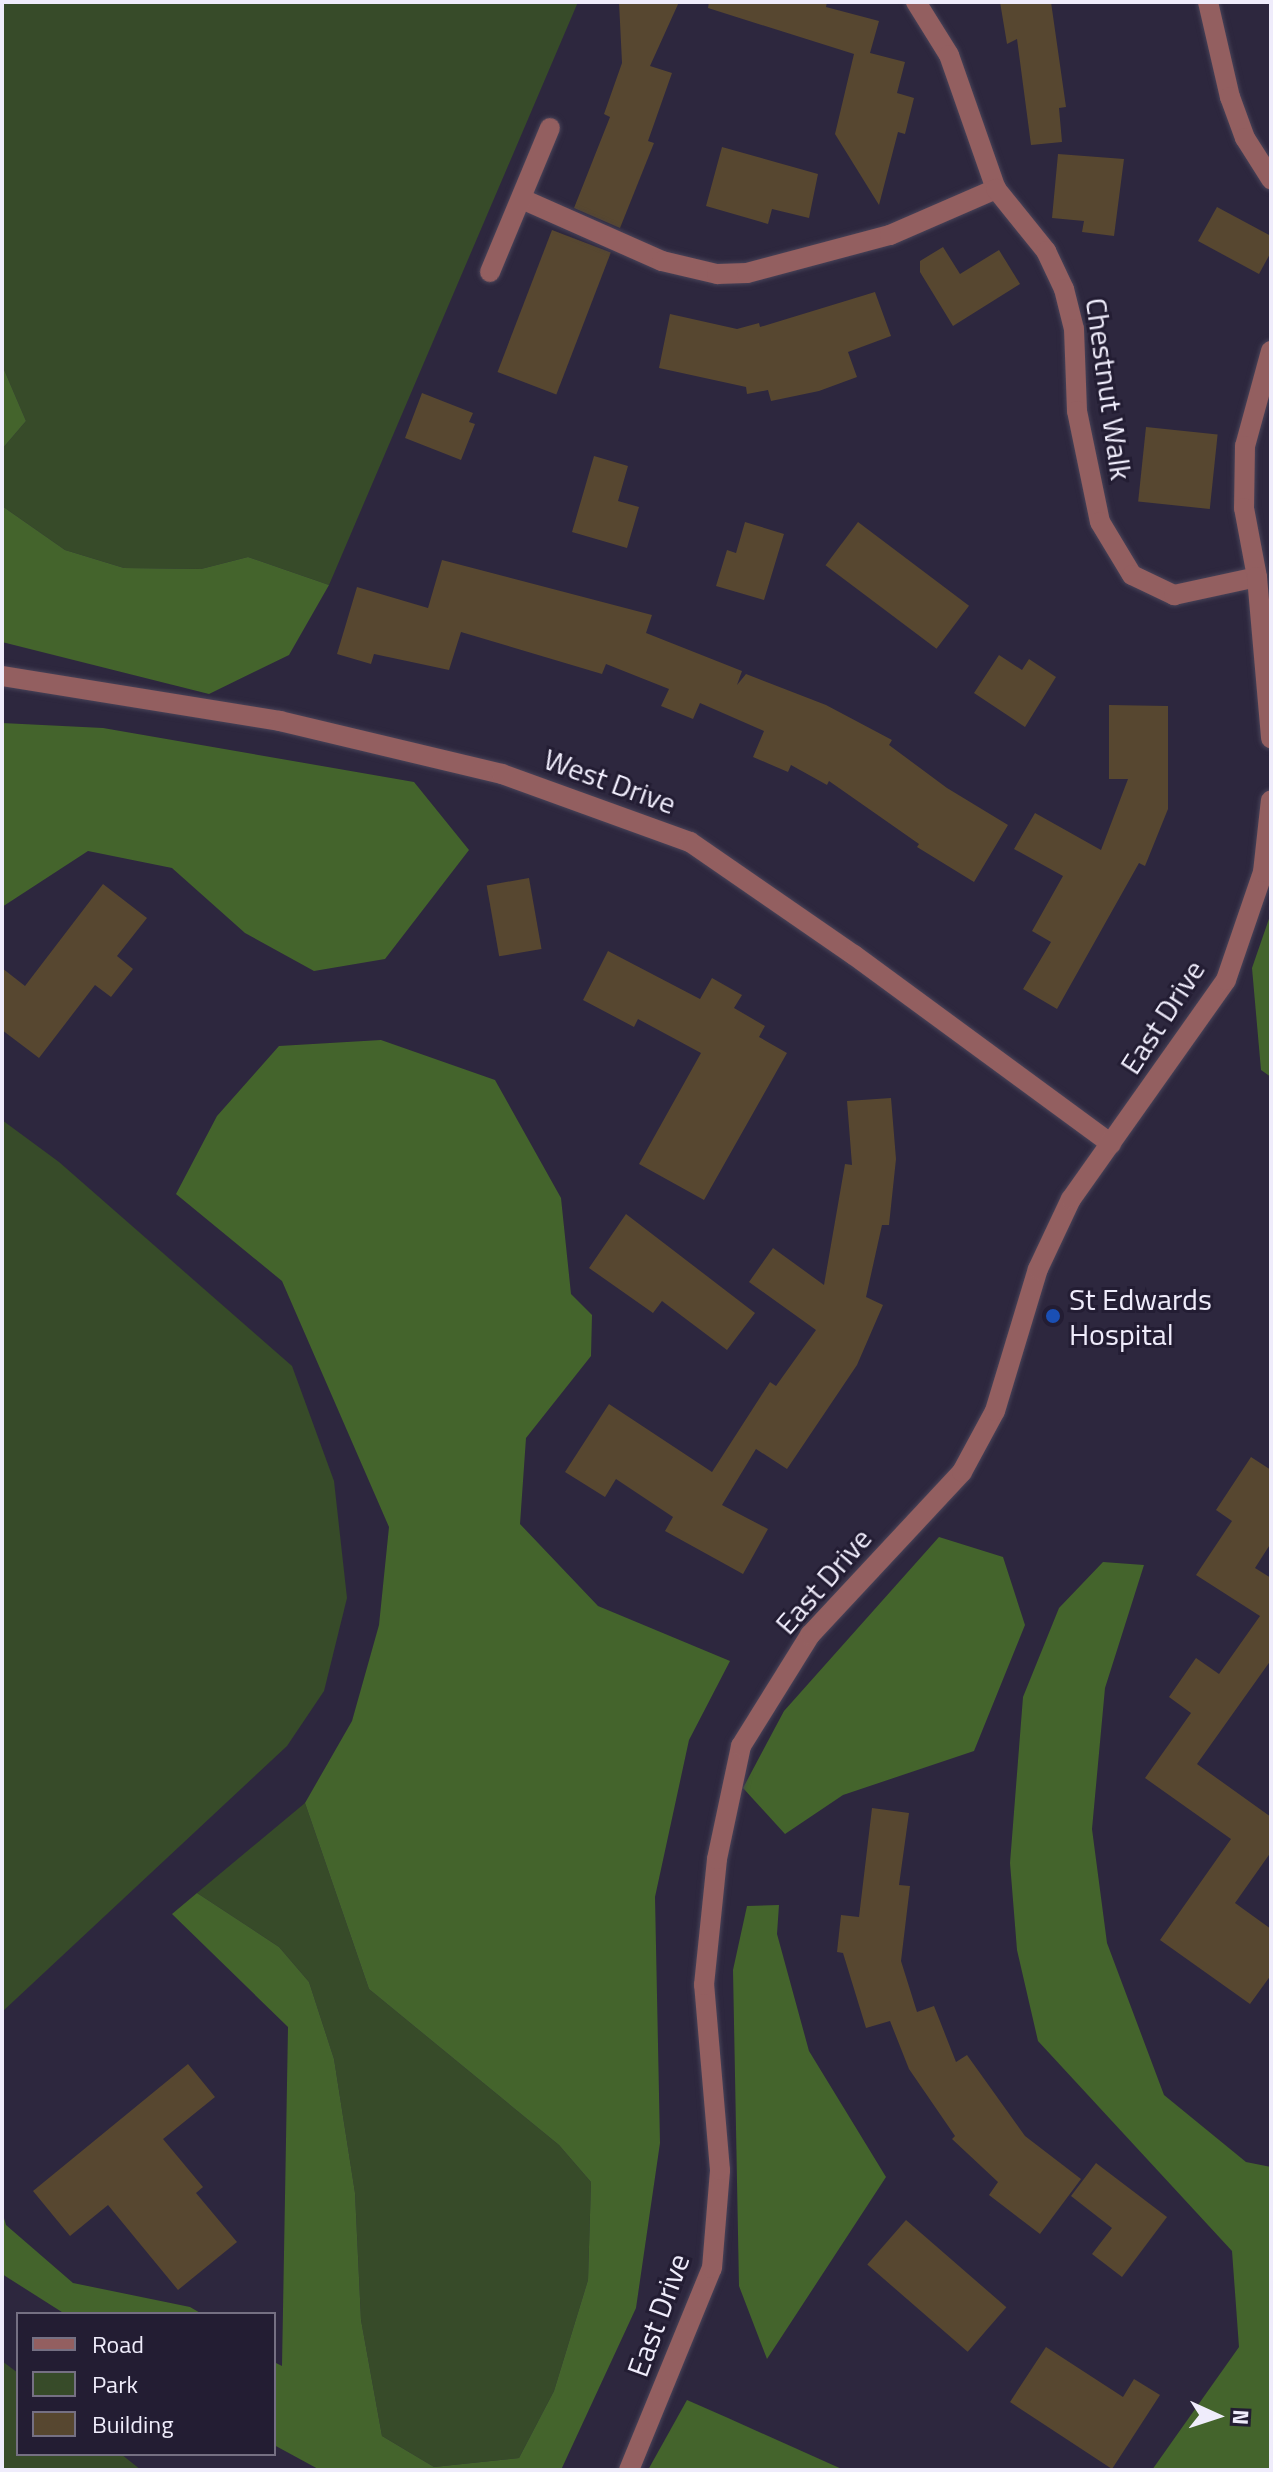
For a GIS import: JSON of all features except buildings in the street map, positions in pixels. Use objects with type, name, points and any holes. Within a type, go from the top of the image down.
[{"type":"street","name":"Chestnut Walk","points":[[916,2],[949,55],[996,189],[1046,251],[1064,289],[1074,329],[1077,411],[1100,522],[1132,575],[1174,595],[1257,577]]},
{"type":"street","points":[[1208,2],[1230,97],[1245,138],[1271,179]]},
{"type":"street","points":[[490,272],[550,128]]},
{"type":"street","points":[[522,199],[662,261],[717,274],[747,273],[890,235],[996,189]]},
{"type":"street","points":[[1271,351],[1245,446],[1244,508],[1257,577],[1271,738]]},
{"type":"street","name":"West Drive","points":[[2,676],[280,721],[502,774],[690,842],[854,955],[1111,1144]]},
{"type":"street","name":"East Drive","points":[[629,2470],[712,2268],[720,2170],[704,1985],[717,1859],[741,1746],[810,1635],[962,1472],[995,1411],[1038,1269],[1071,1199],[1226,980],[1263,872],[1271,800]]},
{"type":"green space","points":[[2,2],[578,2],[329,585],[248,557],[201,569],[124,568],[65,550],[2,506],[2,449],[26,421],[2,365]]},
{"type":"green space","points":[[2,365],[26,421],[2,449]]},
{"type":"green space","points":[[2,506],[65,550],[124,568],[201,569],[248,557],[329,585],[289,655],[209,694],[2,642]]},
{"type":"green space","points":[[2,723],[103,728],[414,782],[469,850],[385,959],[314,971],[245,933],[172,868],[88,851],[2,907]]},
{"type":"green space","points":[[1271,913],[1271,1077],[1261,1070],[1252,968]]},
{"type":"green space","points":[[381,1040],[495,1080],[561,1198],[571,1294],[592,1315],[591,1356],[526,1438],[520,1524],[598,1606],[730,1661],[689,1740],[655,1897],[660,2143],[636,2308],[561,2470],[320,2470],[276,2446],[276,2363],[282,2366],[288,2027],[172,1914],[197,1893],[279,1947],[309,1982],[334,2059],[355,2193],[361,2320],[382,2436],[434,2467],[519,2458],[554,2391],[588,2280],[591,2182],[559,2145],[369,1989],[305,1803],[352,1721],[379,1625],[389,1527],[282,1281],[176,1194],[217,1116],[279,1046]]},
{"type":"green space","points":[[2,1120],[59,1162],[292,1366],[334,1481],[347,1598],[324,1691],[287,1746],[2,2012]]},
{"type":"green space","points":[[939,1537],[1003,1557],[1025,1625],[974,1751],[843,1795],[785,1834],[743,1788],[784,1711]]},
{"type":"green space","points":[[1103,1562],[1144,1565],[1105,1688],[1092,1829],[1107,1943],[1164,2095],[1246,2162],[1271,2167],[1271,2470],[1152,2470],[1239,2347],[1232,2251],[1038,2041],[1017,1950],[1010,1863],[1023,1697],[1059,1608]]},
{"type":"green space","points":[[305,1803],[369,1989],[559,2145],[591,2182],[588,2280],[554,2391],[519,2458],[434,2467],[382,2436],[361,2320],[355,2193],[334,2059],[309,1982],[279,1947],[197,1893]]},
{"type":"green space","points":[[779,1905],[777,1934],[809,2051],[886,2177],[767,2359],[739,2286],[733,1970],[747,1906]]},
{"type":"green space","points":[[2,2211],[6,2225],[73,2283],[190,2307],[199,2312],[62,2312],[2,2274]]},
{"type":"green space","points":[[2,2361],[16,2372],[16,2456],[124,2456],[141,2470],[2,2470]]},
{"type":"green space","points":[[687,2400],[728,2418],[844,2470],[648,2470]]},
{"type":"place","name":"St Edwards Hospital","points":[[1053,1316]]}]
